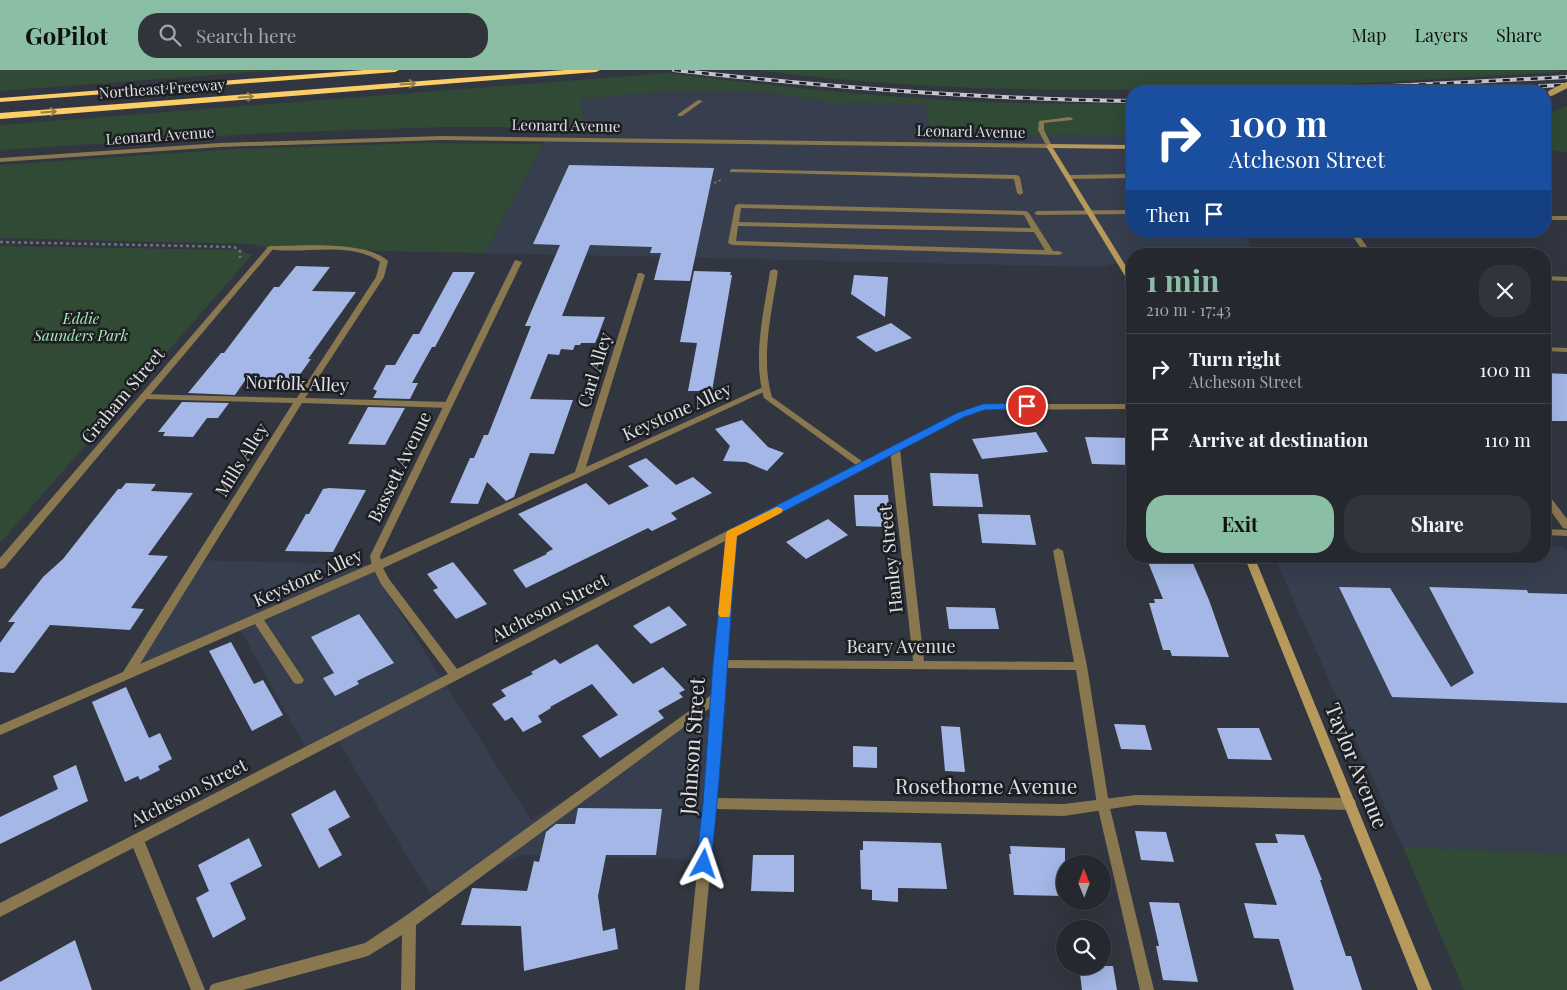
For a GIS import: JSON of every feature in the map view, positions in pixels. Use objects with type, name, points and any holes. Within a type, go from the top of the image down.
[{"type":"highway","name":"Northeast Freeway","points":[[0,100],[395,70]]},
{"type":"highway","name":"Northeast Freeway","points":[[0,116],[596,70]]},
{"type":"main road","points":[[1551,93],[1567,85]]},
{"type":"main road","points":[[1049,146],[1126,263]]},
{"type":"main road","name":"Leonard Avenue","points":[[1049,146],[1126,147]]},
{"type":"main road","name":"Taylor Avenue","points":[[1252,563],[1426,990]]},
{"type":"street","points":[[680,115],[700,102]]},
{"type":"street","points":[[1049,146],[1041,130],[1041,122],[1070,119]]},
{"type":"street","name":"Leonard Avenue","points":[[0,160],[220,145],[441,138],[1049,146]]},
{"type":"street","points":[[732,171],[1017,177],[1020,193]]},
{"type":"street","points":[[1069,177],[1126,176]]},
{"type":"street","points":[[1050,252],[1026,213],[738,206],[732,243],[1050,252],[1059,252]]},
{"type":"street","points":[[1037,213],[1126,212]]},
{"type":"street","points":[[1551,218],[1567,218]]},
{"type":"street","points":[[735,224],[1036,230]]},
{"type":"street","points":[[1356,237],[1365,248]]},
{"type":"street","name":"Graham Street","points":[[0,565],[270,248],[357,249],[374,254],[384,262]]},
{"type":"street","name":"Mills Alley","points":[[127,675],[298,401],[380,277],[384,262]]},
{"type":"street","name":"Bassett Avenue","points":[[377,566],[375,556],[518,262]]},
{"type":"street","points":[[774,271],[762,373],[764,390],[768,398],[777,406],[863,466]]},
{"type":"street","name":"Carl Alley","points":[[579,474],[641,275]]},
{"type":"street","points":[[1551,278],[1567,279]]},
{"type":"street","points":[[1551,349],[1567,350]]},
{"type":"street","name":"Keystone Alley","points":[[0,730],[377,566],[764,390]]},
{"type":"street","name":"Norfolk Alley","points":[[144,396],[448,405]]},
{"type":"street","name":"Atcheson Street","points":[[0,910],[961,415],[983,407],[1126,407]]},
{"type":"street","name":"Hanley Street","points":[[895,450],[919,664]]},
{"type":"street","points":[[1551,504],[1567,526]]},
{"type":"street","points":[[1551,532],[1567,533]]},
{"type":"street","name":"Johnson Street","points":[[692,990],[710,803],[732,534]]},
{"type":"street","points":[[1058,551],[1082,666],[1103,804],[1147,990]]},
{"type":"street","points":[[377,566],[385,581],[456,676]]},
{"type":"street","points":[[257,618],[298,680]]},
{"type":"street","name":"Beary Avenue","points":[[720,664],[1082,666]]},
{"type":"street","points":[[216,990],[368,949],[409,922],[718,696]]},
{"type":"street","name":"Rosethorne Avenue","points":[[710,803],[1064,810],[1136,800],[1350,804]]},
{"type":"street","points":[[137,840],[198,990]]},
{"type":"street","points":[[408,990],[409,922]]},
{"type":"path","points":[[0,242],[234,247],[240,251],[241,256],[238,262],[258,262]]},
{"type":"shaded area","points":[[668,91],[763,92],[826,101],[827,103],[925,104],[931,134],[1126,136],[1126,237],[1246,237],[1252,248],[1126,248],[1126,261],[1098,267],[485,253],[552,127],[586,127],[580,99]]},
{"type":"shaded area","points":[[1551,546],[1564,547],[1567,551],[1567,854],[1403,847],[1277,563],[1551,563]]},
{"type":"shaded area","points":[[193,560],[370,565],[531,820],[697,718],[717,718],[705,860],[522,855],[430,894],[335,736],[308,752],[237,624],[123,671]]},
{"type":"green space","points":[[0,70],[281,70],[0,91]]},
{"type":"green space","points":[[755,70],[1562,70],[1559,72],[1458,78],[1308,85],[1126,85],[1126,90],[956,87],[855,81]]},
{"type":"green space","points":[[667,73],[807,89],[912,98],[1017,103],[1126,104],[1126,136],[931,134],[925,104],[826,103],[826,101],[763,92],[668,91],[580,99],[586,127],[446,127],[267,133],[0,150],[0,125]]},
{"type":"green space","points":[[1567,106],[1567,152],[1551,151],[1551,113]]},
{"type":"green space","points":[[426,143],[543,144],[485,253],[278,249],[249,244],[0,238],[0,165],[236,149]]},
{"type":"green space","name":"Eddie Saunders Park","points":[[0,246],[240,250],[252,255],[0,543]]},
{"type":"green space","points":[[1403,847],[1567,854],[1567,990],[1464,990]]},
{"type":"building","points":[[569,165],[714,168],[690,281],[654,280],[661,253],[650,253],[652,247],[590,245],[562,316],[605,317],[598,336],[595,343],[581,343],[580,345],[575,345],[573,350],[561,349],[559,355],[548,354],[530,399],[573,400],[554,454],[530,453],[514,497],[506,501],[487,482],[478,504],[450,503],[470,458],[474,458],[484,435],[488,435],[531,326],[525,326],[560,245],[533,244]]},
{"type":"building","points":[[296,266],[330,267],[312,291],[356,292],[308,359],[311,359],[296,380],[246,379],[235,395],[188,393],[221,353],[224,353],[274,287],[279,287]]},
{"type":"building","points":[[694,271],[731,272],[730,275],[732,275],[712,391],[688,391],[697,343],[680,342]]},
{"type":"building","points":[[453,272],[475,272],[435,347],[432,347],[412,383],[418,383],[410,399],[373,398],[377,391],[373,389],[386,365],[395,365],[413,334],[419,334]]},
{"type":"building","points":[[854,275],[888,277],[885,317],[851,294]]},
{"type":"building","points":[[891,323],[912,338],[876,352],[856,337]]},
{"type":"building","points":[[1551,373],[1567,374],[1567,421],[1551,421]]},
{"type":"building","points":[[182,402],[229,403],[218,418],[207,418],[193,437],[163,436],[165,432],[158,432]]},
{"type":"building","points":[[368,407],[405,408],[385,445],[348,444]]},
{"type":"building","points":[[742,420],[768,447],[784,453],[767,471],[746,462],[723,461],[730,446],[715,429]]},
{"type":"building","points":[[1036,432],[1048,452],[982,459],[972,439]]},
{"type":"building","points":[[1085,437],[1126,438],[1126,465],[1092,464]]},
{"type":"building","points":[[646,458],[676,485],[693,477],[712,493],[671,513],[677,519],[652,531],[648,528],[526,588],[513,570],[547,554],[553,549],[518,514],[586,483],[609,505],[649,486],[628,466]]},
{"type":"building","points":[[930,473],[978,474],[983,507],[933,506]]},
{"type":"building","points":[[126,483],[156,484],[151,491],[193,493],[148,555],[168,556],[131,608],[144,609],[130,630],[50,625],[14,673],[0,672],[0,643],[15,622],[8,622],[43,577],[63,559],[118,489],[121,489]]},
{"type":"building","points":[[323,489],[366,490],[333,552],[285,551]]},
{"type":"building","points":[[854,495],[888,495],[891,527],[856,526]]},
{"type":"building","points":[[978,514],[1030,515],[1036,545],[982,543]]},
{"type":"building","points":[[828,519],[848,535],[806,559],[786,542]]},
{"type":"building","points":[[453,562],[487,604],[456,619],[433,590],[438,588],[427,574]]},
{"type":"building","points":[[1148,563],[1193,563],[1209,600],[1229,657],[1172,656],[1170,650],[1163,650],[1149,603],[1155,603],[1154,599],[1163,599]]},
{"type":"building","points":[[1339,587],[1390,588],[1451,687],[1474,673],[1429,587],[1527,590],[1528,593],[1567,594],[1567,703],[1392,697]]},
{"type":"building","points":[[669,606],[687,625],[651,644],[633,626]]},
{"type":"building","points":[[946,607],[995,608],[999,629],[949,629]]},
{"type":"building","points":[[359,614],[394,663],[357,681],[359,684],[335,696],[323,678],[334,673],[311,637]]},
{"type":"building","points":[[231,642],[254,684],[263,680],[283,715],[252,731],[209,651]]},
{"type":"building","points":[[597,644],[633,684],[663,667],[685,690],[679,693],[683,697],[658,711],[664,718],[600,758],[582,736],[618,715],[592,684],[550,707],[538,716],[542,722],[523,732],[512,717],[505,721],[492,704],[506,696],[501,690],[533,674],[531,672],[555,659],[560,664]]},
{"type":"building","points":[[126,687],[149,738],[160,733],[172,759],[158,766],[160,770],[140,780],[138,776],[125,782],[92,702]]},
{"type":"building","points":[[1114,724],[1145,725],[1152,750],[1121,749]]},
{"type":"building","points":[[941,726],[960,727],[965,772],[945,771]]},
{"type":"building","points":[[1217,728],[1259,728],[1272,760],[1228,759]]},
{"type":"building","points":[[853,746],[877,747],[877,768],[853,767]]},
{"type":"building","points":[[76,765],[88,801],[0,844],[0,817],[58,789],[53,776]]},
{"type":"building","points":[[335,790],[350,817],[328,829],[342,855],[319,868],[291,814]]},
{"type":"building","points":[[578,808],[662,809],[656,855],[606,855],[598,896],[603,931],[615,928],[618,949],[524,971],[521,926],[461,925],[472,888],[527,891],[534,861],[539,862],[546,832],[556,824],[575,824]]},
{"type":"building","points":[[1135,831],[1166,832],[1174,862],[1141,860]]},
{"type":"building","points":[[1275,834],[1304,835],[1322,880],[1320,880],[1346,956],[1351,956],[1362,990],[1294,990],[1279,939],[1254,938],[1244,903],[1277,905],[1255,843],[1278,843]]},
{"type":"building","points":[[249,838],[262,866],[230,883],[246,919],[213,938],[196,898],[209,891],[198,865]]},
{"type":"building","points":[[863,841],[941,843],[947,889],[898,888],[898,902],[872,900],[872,890],[861,889],[860,850],[863,850]]},
{"type":"building","points":[[1010,846],[1065,848],[1065,855],[1056,855],[1056,896],[1014,895],[1009,854],[1011,854]]},
{"type":"building","points":[[753,855],[794,855],[794,892],[751,891]]},
{"type":"building","points":[[1149,902],[1179,903],[1198,982],[1163,980],[1156,946],[1159,946]]},
{"type":"building","points":[[75,940],[92,990],[0,990],[0,982]]},
{"type":"building","points":[[1111,966],[1113,966],[1117,990],[1082,990],[1080,975],[1111,975]]},
{"type":"railway","points":[[674,70],[788,82],[960,95],[1126,101]]},
{"type":"railway","points":[[1410,85],[1567,77]]},
{"type":"railway","points":[[1551,86],[1567,85]]},
{"type":"slow traffic","points":[[724,614],[732,534],[777,510]]},
{"type":"route","points":[[704,864],[732,534],[961,415],[983,407],[1027,406]]}]
